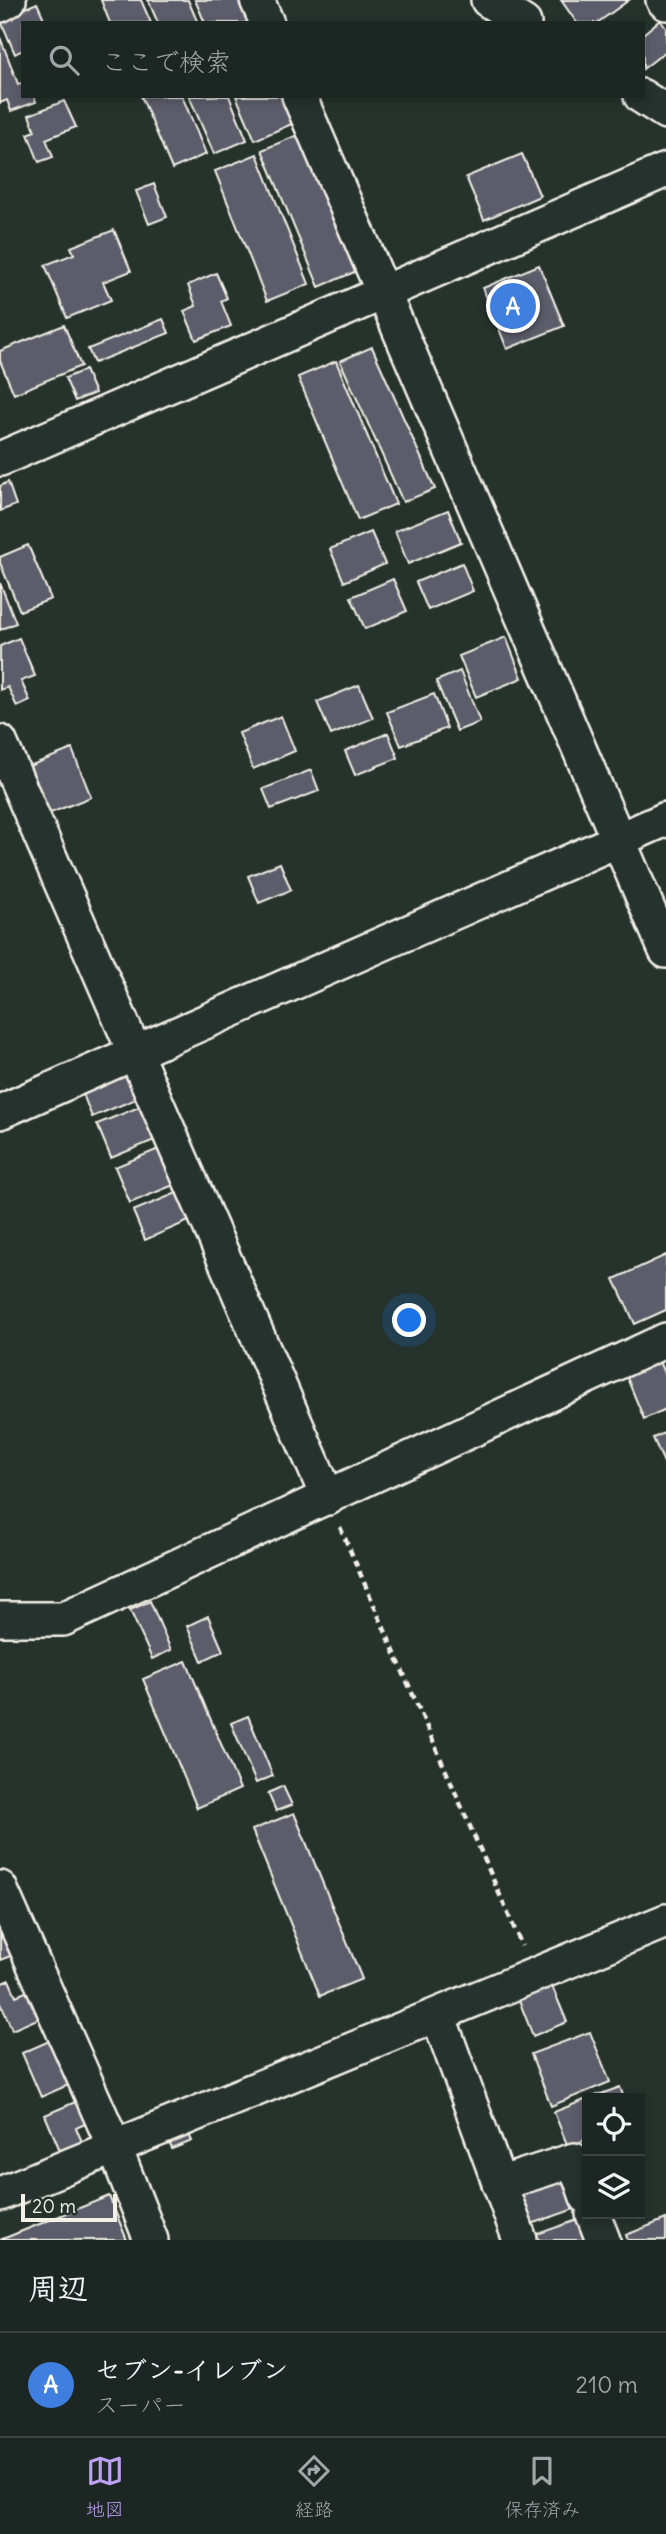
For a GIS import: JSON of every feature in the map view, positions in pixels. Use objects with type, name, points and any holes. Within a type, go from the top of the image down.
[{"type":"street","points":[[0,5],[9,0]]},
{"type":"street","points":[[257,0],[266,21]]},
{"type":"street","points":[[488,0],[521,21]]},
{"type":"street","points":[[300,98],[666,951]]},
{"type":"street","points":[[645,98],[666,112]]},
{"type":"street","points":[[0,459],[666,170]]},
{"type":"street","points":[[0,742],[328,1498]]},
{"type":"street","points":[[0,1112],[666,819]]},
{"type":"street","points":[[0,1619],[63,1619],[666,1340]]},
{"type":"street","points":[[0,1888],[115,2148],[150,2240]]},
{"type":"street","points":[[0,2194],[666,1921]]},
{"type":"street","points":[[438,2015],[520,2240]]},
{"type":"street","points":[[499,2184],[574,2160],[582,2183]]},
{"type":"street","points":[[595,2219],[603,2240]]},
{"type":"path","points":[[328,1498],[535,1975]]},
{"type":"building","points":[[101,0],[141,0],[150,21],[109,21]]},
{"type":"building","points":[[148,0],[188,0],[197,21],[157,21]]},
{"type":"building","points":[[195,0],[241,0],[250,21],[204,21]]},
{"type":"building","points":[[561,0],[629,0],[600,21],[576,21]]},
{"type":"building","points":[[37,3],[45,21],[21,21],[21,51],[15,54],[0,19]]},
{"type":"building","points":[[660,20],[666,28],[666,51],[645,67],[645,32]]},
{"type":"building","points":[[0,37],[18,84],[21,83],[21,98],[35,98],[36,102],[11,111],[7,100],[0,103]]},
{"type":"building","points":[[142,98],[183,98],[206,154],[172,169]]},
{"type":"building","points":[[190,98],[230,98],[247,140],[214,154]]},
{"type":"building","points":[[237,98],[283,98],[294,123],[255,140]]},
{"type":"building","points":[[64,101],[76,127],[46,139],[53,157],[39,162],[28,134],[35,131],[29,115]]},
{"type":"building","points":[[300,134],[357,271],[319,287],[262,150]]},
{"type":"building","points":[[257,154],[309,284],[267,301],[215,171]]},
{"type":"building","points":[[522,154],[540,196],[484,220],[466,177]]},
{"type":"building","points":[[154,184],[167,217],[149,224],[136,191]]},
{"type":"building","points":[[114,230],[131,271],[103,282],[111,300],[67,318],[45,265],[74,254],[71,247]]},
{"type":"building","points":[[539,265],[564,326],[507,349],[483,288]]},
{"type":"building","points":[[216,273],[227,298],[221,301],[231,326],[196,340],[184,311],[196,306],[188,285]]},
{"type":"building","points":[[163,319],[169,333],[94,363],[88,349]]},
{"type":"building","points":[[64,325],[81,366],[14,394],[0,361],[0,351]]},
{"type":"building","points":[[372,347],[435,489],[403,502],[340,361]]},
{"type":"building","points":[[336,361],[396,504],[358,520],[298,377]]},
{"type":"building","points":[[85,370],[95,393],[75,401],[65,378]]},
{"type":"building","points":[[8,482],[16,505],[0,511],[0,486]]},
{"type":"building","points":[[448,510],[461,542],[408,564],[395,531]]},
{"type":"building","points":[[371,532],[385,564],[344,582],[330,549]]},
{"type":"building","points":[[28,545],[51,599],[20,611],[0,557]]},
{"type":"building","points":[[462,563],[473,591],[428,610],[416,582]]},
{"type":"building","points":[[393,579],[407,611],[365,629],[351,597]]},
{"type":"building","points":[[0,583],[16,623],[0,630]]},
{"type":"building","points":[[506,637],[522,678],[476,697],[459,656]]},
{"type":"building","points":[[19,638],[35,676],[21,681],[30,701],[17,707],[8,687],[0,690],[0,646]]},
{"type":"building","points":[[460,671],[480,722],[457,731],[436,681]]},
{"type":"building","points":[[359,685],[373,718],[331,735],[317,702]]},
{"type":"building","points":[[434,694],[447,728],[401,746],[387,712]]},
{"type":"building","points":[[281,716],[295,751],[253,769],[239,733]]},
{"type":"building","points":[[388,733],[398,758],[355,775],[345,751]]},
{"type":"building","points":[[72,749],[91,797],[43,816],[24,768]]},
{"type":"building","points":[[311,770],[319,791],[271,809],[263,789]]},
{"type":"building","points":[[280,863],[291,890],[259,903],[248,876]]},
{"type":"building","points":[[128,1065],[141,1097],[92,1117],[79,1084]]},
{"type":"building","points":[[144,1105],[157,1139],[111,1158],[97,1124]]},
{"type":"building","points":[[161,1148],[176,1184],[130,1203],[115,1167]]},
{"type":"building","points":[[179,1192],[191,1220],[145,1240],[133,1211]]},
{"type":"building","points":[[666,1255],[666,1310],[635,1324],[614,1279]]},
{"type":"building","points":[[658,1359],[666,1378],[666,1409],[644,1419],[625,1373]]},
{"type":"building","points":[[666,1432],[666,1467],[653,1438]]},
{"type":"building","points":[[150,1601],[171,1650],[152,1659],[130,1610]]},
{"type":"building","points":[[208,1616],[223,1651],[202,1661],[187,1626]]},
{"type":"building","points":[[186,1661],[240,1789],[197,1808],[143,1679]]},
{"type":"building","points":[[248,1716],[273,1776],[256,1783],[231,1723]]},
{"type":"building","points":[[283,1786],[292,1805],[276,1811],[268,1793]]},
{"type":"building","points":[[294,1813],[362,1979],[320,1996],[252,1830]]},
{"type":"building","points":[[0,1926],[16,1954],[0,1960]]},
{"type":"building","points":[[9,1980],[16,1996],[38,1987],[49,2014],[12,2030],[0,2001],[0,1984]]},
{"type":"building","points":[[550,1981],[567,2022],[533,2036],[517,1995]]},
{"type":"building","points":[[590,2032],[610,2082],[551,2106],[531,2054]]},
{"type":"building","points":[[56,2038],[75,2082],[41,2097],[22,2053]]},
{"type":"building","points":[[620,2087],[622,2093],[604,2093]]},
{"type":"building","points":[[89,2096],[98,2118],[76,2128],[83,2144],[61,2153],[45,2115]]},
{"type":"building","points":[[582,2101],[582,2141],[568,2147],[554,2112]]},
{"type":"building","points":[[188,2132],[192,2141],[172,2149],[168,2140]]},
{"type":"building","points":[[569,2174],[580,2207],[529,2225],[517,2192]]},
{"type":"building","points":[[109,2196],[127,2240],[0,2240]]},
{"type":"building","points":[[582,2218],[587,2219],[594,2240],[539,2240],[537,2234]]},
{"type":"building","points":[[666,2219],[666,2240],[628,2240],[626,2235]]},
{"type":"place","name":"セブン-イレブン","points":[[513,306]]}]
